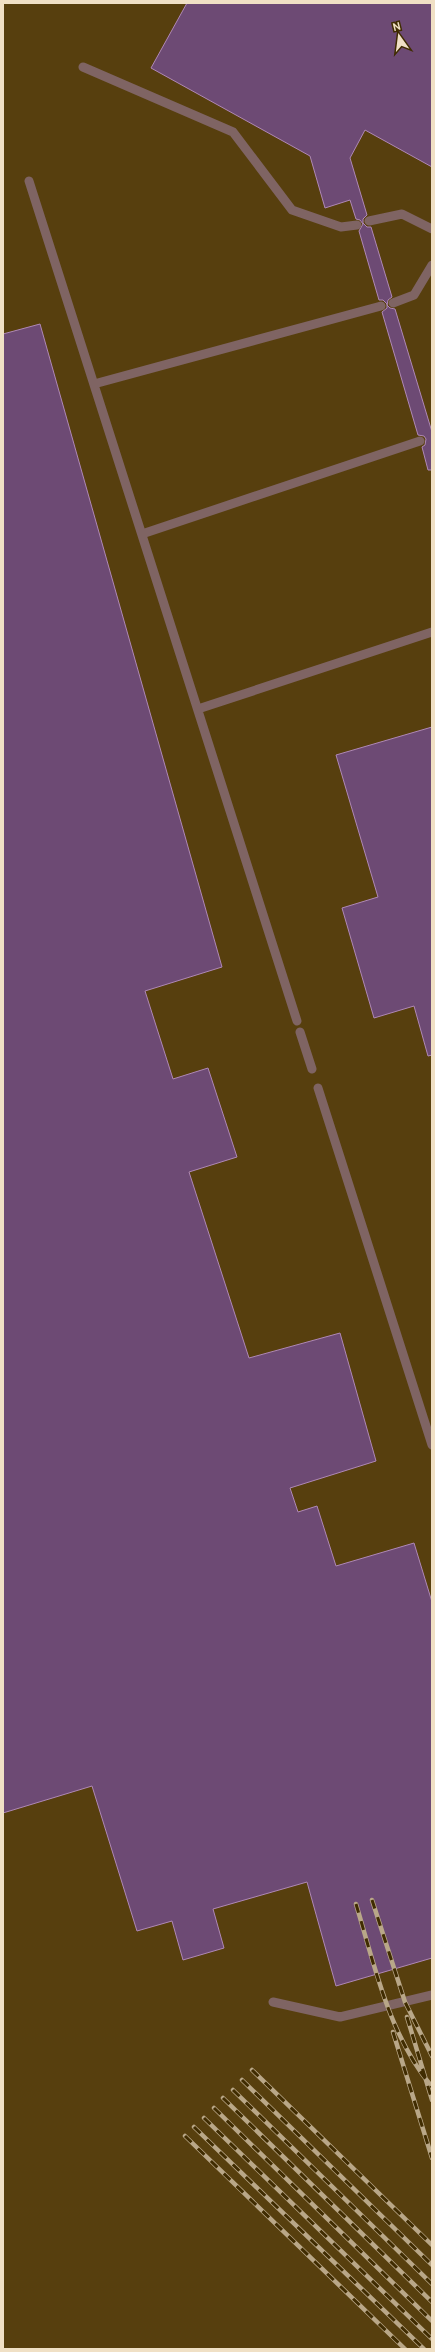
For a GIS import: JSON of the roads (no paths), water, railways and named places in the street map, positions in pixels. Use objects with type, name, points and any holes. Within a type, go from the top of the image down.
[{"type":"lane","points":[[83,67],[233,132],[292,210],[341,227],[357,225]]},
{"type":"lane","points":[[29,181],[297,1021]]},
{"type":"lane","points":[[369,221],[402,214],[432,229]]},
{"type":"lane","points":[[393,303],[414,295],[432,265]]},
{"type":"lane","points":[[94,384],[381,306]]},
{"type":"lane","points":[[142,534],[420,441]]},
{"type":"lane","points":[[198,709],[432,632]]},
{"type":"lane","points":[[300,1032],[312,1069]]},
{"type":"lane","points":[[318,1088],[432,1445]]},
{"type":"lane","points":[[273,2002],[340,2017],[432,1994]]},
{"type":"railway","points":[[372,1900],[405,2002],[432,2056]]},
{"type":"railway","points":[[356,1904],[377,1976],[394,2023],[417,2067],[432,2087]]},
{"type":"railway","points":[[407,2017],[432,2100]]},
{"type":"railway","points":[[393,2032],[432,2158]]},
{"type":"railway","points":[[252,2070],[432,2245]]},
{"type":"railway","points":[[242,2080],[432,2265]]},
{"type":"railway","points":[[233,2090],[432,2284]]},
{"type":"railway","points":[[223,2098],[432,2302]]},
{"type":"railway","points":[[214,2108],[432,2321]]},
{"type":"railway","points":[[204,2118],[432,2339]]},
{"type":"railway","points":[[194,2127],[424,2349]]},
{"type":"railway","points":[[185,2136],[405,2349]]}]
